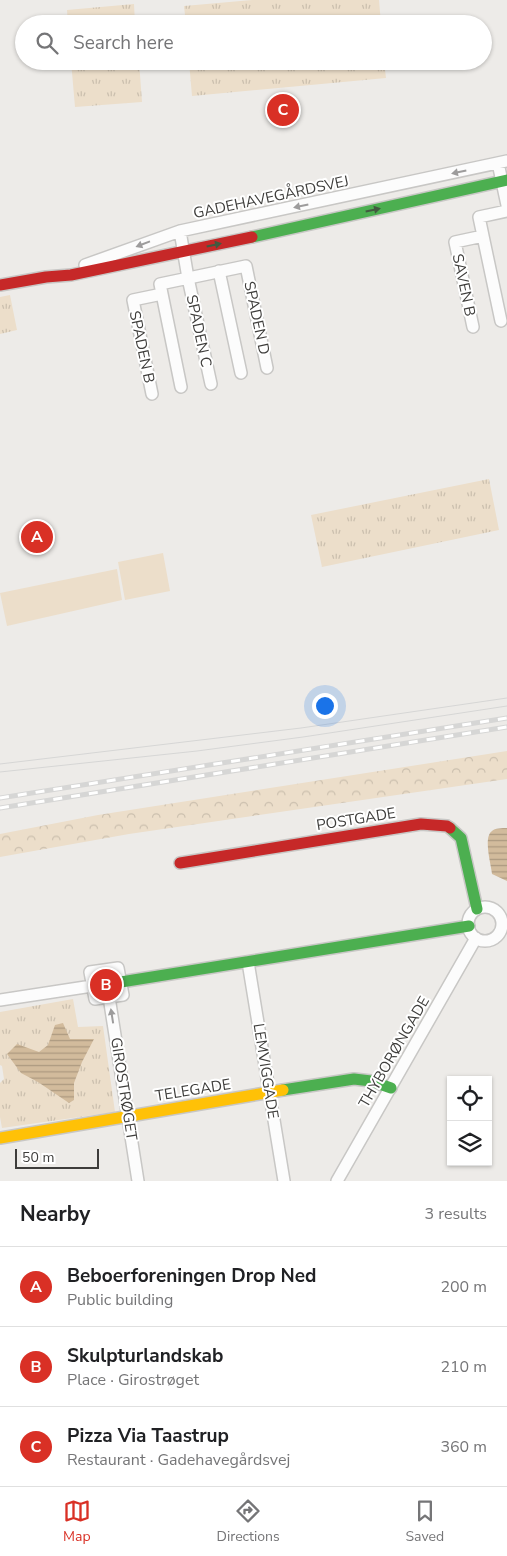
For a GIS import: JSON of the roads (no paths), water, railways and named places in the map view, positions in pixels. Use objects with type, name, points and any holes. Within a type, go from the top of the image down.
[{"type":"street","points":[[503,162],[507,205]]},
{"type":"street","name":"GADEHAVEGÅRDSVEJ","points":[[46,277],[107,258],[180,231],[503,162]]},
{"type":"street","name":"GADEHAVEGÅRDSVEJ","points":[[0,285],[46,277],[71,275],[183,252],[505,181]]},
{"type":"street","name":"SAVEN B","points":[[501,321],[479,217],[507,211]]},
{"type":"street","name":"SPADEN C","points":[[180,231],[211,384]]},
{"type":"street","name":"SAVEN B","points":[[473,327],[455,242],[483,236]]},
{"type":"street","name":"SPADEN D","points":[[188,278],[246,266],[268,368]]},
{"type":"street","name":"SPADEN D","points":[[219,271],[241,373]]},
{"type":"street","points":[[162,294],[160,284],[188,278]]},
{"type":"street","name":"SPADEN B","points":[[152,394],[133,300],[162,294],[181,387]]},
{"type":"street","name":"POSTGADE","points":[[180,863],[421,824],[447,826],[461,838],[477,909]]},
{"type":"street","points":[[482,907],[492,909],[500,916],[502,923],[500,931],[494,938],[486,940],[476,938],[471,933],[469,926],[470,916],[477,909],[482,907]]},
{"type":"street","points":[[121,982],[469,926]]},
{"type":"street","name":"THYBORØNGADE","points":[[337,1181],[476,938]]},
{"type":"street","name":"LEMVIGGADE","points":[[248,962],[284,1181]]},
{"type":"street","points":[[118,968],[121,982],[123,995],[94,999],[90,972],[118,968]]},
{"type":"street","points":[[0,1000],[92,986]]},
{"type":"street","name":"GIROSTRØGET","points":[[109,997],[138,1181]]},
{"type":"street","name":"TELEGADE","points":[[0,1138],[354,1079],[371,1081],[391,1088]]},
{"type":"tram line","points":[[0,764],[301,728],[507,698]]},
{"type":"tram line","points":[[0,772],[197,751],[507,706]]},
{"type":"railway","points":[[0,798],[507,718]]},
{"type":"railway","points":[[0,808],[507,727]]},
{"type":"place","name":"Pizza Via Taastrup","points":[[283,110]]},
{"type":"place","name":"Beboerforeningen Drop Ned","points":[[37,537]]},
{"type":"place","name":"Skulpturlandskab","points":[[106,985]]}]
